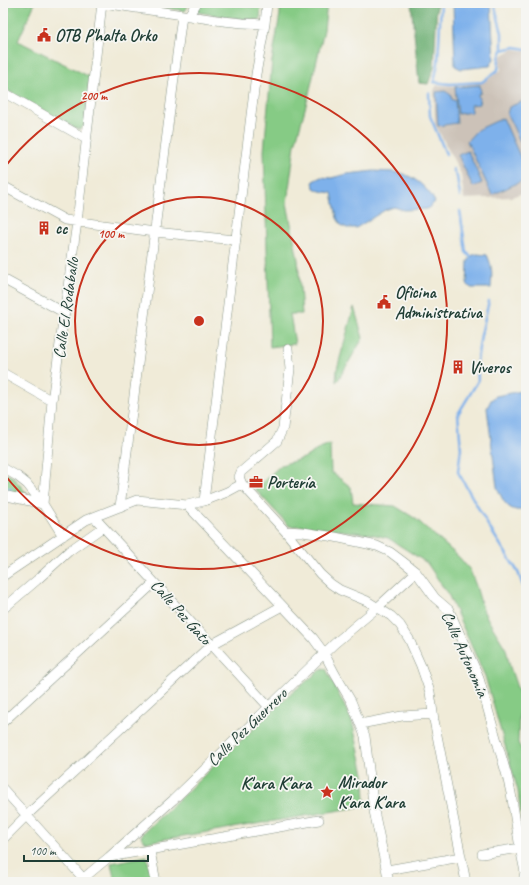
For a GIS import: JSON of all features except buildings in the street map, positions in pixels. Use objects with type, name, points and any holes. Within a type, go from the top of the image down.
[{"type":"street","points":[[103,3],[243,23],[265,24]]},
{"type":"street","name":"Calle El Rodaballo","points":[[43,504],[52,401],[77,222],[103,3]]},
{"type":"street","points":[[120,507],[155,232],[185,15],[197,3]]},
{"type":"street","points":[[204,501],[256,74],[265,24],[267,3]]},
{"type":"street","points":[[3,92],[86,139]]},
{"type":"street","points":[[3,186],[65,220],[155,232],[235,240]]},
{"type":"street","points":[[3,279],[65,313]]},
{"type":"street","points":[[288,349],[290,356],[290,375],[283,428],[277,441],[241,472],[239,478],[242,484],[285,530],[320,574],[340,590],[368,601],[391,616],[400,625],[409,639],[421,666],[430,692],[466,882]]},
{"type":"street","points":[[3,372],[52,401]]},
{"type":"street","points":[[3,468],[27,484],[43,504],[62,536]]},
{"type":"street","points":[[3,576],[78,526],[94,517],[137,500],[187,504],[204,501],[242,484]]},
{"type":"street","points":[[3,495],[43,504]]},
{"type":"street","points":[[187,504],[313,638],[324,653],[351,701],[365,736],[374,811],[389,882]]},
{"type":"street","name":"Calle Pez Gato","points":[[94,517],[268,706]]},
{"type":"street","points":[[3,609],[69,551],[103,527]]},
{"type":"street","name":"Calle Autonomía","points":[[285,530],[335,537],[377,546],[390,552],[416,572],[435,598],[448,610],[478,675],[507,776],[525,872],[523,882]]},
{"type":"street","name":"Calle Pez Guerrero","points":[[81,880],[173,800],[324,653],[416,572]]},
{"type":"street","points":[[3,722],[154,583]]},
{"type":"street","points":[[3,839],[211,645],[282,606]]},
{"type":"street","points":[[360,724],[402,716],[433,714]]},
{"type":"street","points":[[3,789],[81,880]]},
{"type":"street","points":[[109,857],[150,851],[319,820]]},
{"type":"street","points":[[482,854],[520,848]]},
{"type":"street","points":[[150,851],[156,882]]},
{"type":"street","points":[[387,870],[461,857]]},
{"type":"shaded area","points":[[513,49],[526,51],[526,192],[511,197],[464,199],[461,174],[435,124],[434,90],[437,85],[454,86],[484,82],[501,70],[501,56]]},
{"type":"green space","points":[[3,3],[35,3],[18,41],[90,77],[85,124],[81,129],[77,129],[3,88]]},
{"type":"green space","points":[[136,3],[190,3],[185,11]]},
{"type":"green space","points":[[202,3],[230,3],[253,7],[261,4],[260,20],[242,19],[196,12]]},
{"type":"green space","points":[[280,3],[327,3],[324,30],[295,145],[287,203],[298,260],[302,314],[290,314],[295,344],[270,347],[264,151],[272,61],[280,14]]},
{"type":"green space","points":[[411,3],[437,3],[434,68],[428,84],[419,83]]},
{"type":"green space","points":[[354,307],[363,338],[336,382],[337,369]]},
{"type":"green space","points":[[330,444],[331,472],[351,487],[353,503],[395,506],[416,519],[459,557],[470,570],[483,610],[506,649],[510,667],[520,696],[518,743],[526,757],[526,858],[518,791],[485,676],[449,596],[427,563],[388,538],[371,534],[302,526],[289,526],[255,489],[281,465],[304,458]]},
{"type":"green space","points":[[3,472],[13,477],[28,495],[3,491]]},
{"type":"green space","points":[[323,668],[326,669],[352,721],[364,774],[365,806],[147,842],[143,840],[141,836],[144,832],[288,696]]},
{"type":"green space","points":[[147,856],[152,882],[115,882],[111,863]]},
{"type":"water","points":[[453,3],[491,3],[494,59],[490,66],[461,69],[455,66]]},
{"type":"water","points":[[480,85],[481,93],[478,94],[480,104],[471,105],[472,112],[458,114],[455,87]]},
{"type":"water","points":[[445,91],[451,95],[452,100],[455,100],[457,123],[438,126],[436,92]]},
{"type":"water","points":[[526,100],[526,154],[507,114],[509,107]]},
{"type":"water","points":[[503,118],[526,170],[526,179],[492,195],[467,141],[477,130]]},
{"type":"water","points":[[468,151],[482,183],[473,187],[458,155]]},
{"type":"water","points":[[374,171],[397,172],[411,177],[429,192],[435,202],[427,209],[404,210],[394,207],[385,210],[356,228],[347,228],[341,225],[337,218],[332,193],[320,191],[314,188],[313,181],[321,177],[331,178],[347,174]]},
{"type":"water","points":[[473,255],[487,255],[489,259],[492,271],[491,288],[471,288],[467,284],[468,261]]},
{"type":"water","points":[[526,390],[526,509],[517,510],[512,509],[506,504],[497,487],[487,408],[491,400],[496,396]]},
{"type":"waterway","points":[[441,3],[438,63],[434,82],[450,84],[482,82],[498,70],[499,58],[502,50],[515,47],[526,49]]},
{"type":"waterway","points":[[494,3],[502,33],[502,50]]},
{"type":"waterway","points":[[429,93],[430,116],[446,154]]},
{"type":"waterway","points":[[453,169],[457,177],[460,196]]},
{"type":"waterway","points":[[460,211],[466,252],[471,257]]},
{"type":"waterway","points":[[489,301],[477,361],[478,381],[458,414],[461,449],[458,472],[489,527],[518,572],[526,594]]},
{"type":"waterway","points":[[3,487],[11,489]]},
{"type":"place","name":"OTB P'halta Orko","points":[[44,35]]},
{"type":"place","name":"cc","points":[[44,228]]},
{"type":"place","name":"Oficina Administrativa","points":[[384,302]]},
{"type":"place","name":"Viveros","points":[[458,367]]},
{"type":"place","name":"Portería","points":[[256,482]]},
{"type":"place","name":"Mirador K'ara K'ara","points":[[327,792]]},
{"type":"district","name":"K'ara K'ara","points":[[276,783]]}]
